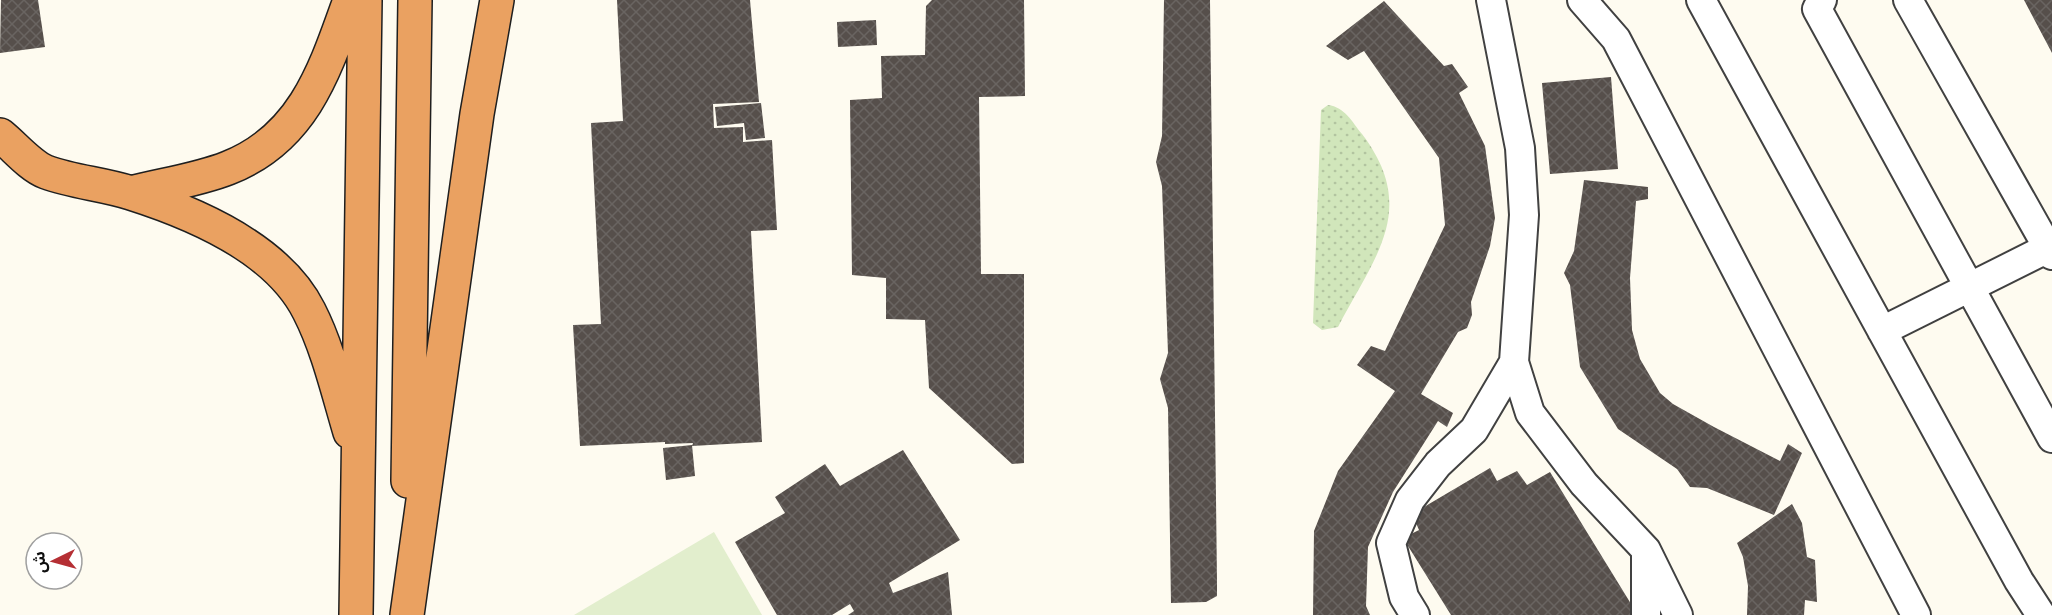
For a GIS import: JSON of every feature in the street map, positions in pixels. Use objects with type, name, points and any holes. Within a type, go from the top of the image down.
[{"type":"highway","points":[[130,193],[228,168],[270,146],[303,112],[327,64],[350,0]]},
{"type":"highway","points":[[356,615],[364,0]]},
{"type":"highway","points":[[407,615],[415,0]]},
{"type":"highway","points":[[407,615],[477,114],[497,0]]},
{"type":"highway","points":[[0,135],[44,172],[130,193],[224,232],[252,249],[293,286],[309,310],[318,333],[359,464]]},
{"type":"lane","points":[[1491,0],[1520,148],[1524,215],[1514,362],[1530,413],[1584,484],[1646,550],[1678,615]]},
{"type":"lane","points":[[1582,0],[1616,39],[1916,615]]},
{"type":"lane","points":[[1701,0],[2019,581],[2042,615]]},
{"type":"lane","points":[[1822,0],[1817,9],[2052,438]]},
{"type":"lane","points":[[1882,331],[1969,288],[2050,252],[1908,0]]},
{"type":"lane","points":[[1415,615],[1404,597],[1391,543],[1410,500],[1438,464],[1474,430],[1514,362]]},
{"type":"lane","points":[[1474,430],[1507,416],[1530,413]]},
{"type":"lane","points":[[1646,550],[1646,615]]},
{"type":"green space","points":[[1328,105],[1334,106],[1348,116],[1379,161],[1388,186],[1389,209],[1385,232],[1377,255],[1338,327],[1322,330],[1313,323],[1321,110]]},
{"type":"green space","points":[[714,532],[762,615],[574,615]]},
{"type":"building","points":[[1,0],[38,0],[45,47],[0,53]]},
{"type":"building","points":[[617,0],[750,0],[759,102],[713,104],[714,128],[743,127],[743,142],[772,140],[777,230],[751,231],[762,442],[692,446],[693,443],[665,444],[665,442],[580,446],[573,325],[601,324],[591,123],[623,121]]},
{"type":"building","points":[[932,0],[1024,0],[1025,96],[979,97],[981,274],[1024,274],[1024,463],[1012,464],[929,388],[925,320],[886,319],[886,278],[852,275],[850,100],[882,98],[881,56],[925,55],[926,6]]},
{"type":"building","points":[[1164,0],[1210,0],[1217,596],[1206,602],[1171,603],[1168,408],[1160,379],[1168,353],[1162,186],[1156,162],[1162,136]]},
{"type":"building","points":[[2024,0],[2052,0],[2052,53]]},
{"type":"building","points":[[1384,1],[1444,66],[1452,64],[1468,87],[1459,93],[1485,146],[1495,218],[1490,246],[1471,302],[1472,315],[1467,328],[1458,332],[1421,394],[1453,413],[1447,427],[1438,421],[1393,492],[1368,547],[1366,606],[1370,615],[1313,615],[1314,531],[1338,471],[1395,391],[1357,365],[1371,346],[1385,351],[1445,225],[1439,158],[1364,51],[1348,60],[1326,46]]},
{"type":"building","points":[[876,20],[877,45],[838,47],[837,22]]},
{"type":"building","points":[[1611,77],[1618,169],[1550,174],[1542,83]]},
{"type":"building","points":[[761,103],[765,138],[746,140],[744,123],[717,126],[715,107]]},
{"type":"building","points":[[1584,180],[1648,187],[1648,199],[1636,201],[1630,278],[1632,330],[1640,359],[1660,393],[1673,404],[1780,461],[1788,444],[1802,453],[1774,515],[1707,488],[1690,487],[1677,469],[1618,429],[1580,367],[1570,285],[1564,273],[1574,251]]},
{"type":"building","points":[[692,445],[695,476],[666,480],[663,448]]},
{"type":"building","points":[[903,450],[960,540],[889,583],[893,593],[948,572],[952,615],[848,615],[854,611],[850,604],[832,615],[777,615],[735,542],[785,513],[775,497],[825,464],[840,486]]},
{"type":"building","points":[[1490,468],[1497,481],[1517,471],[1527,485],[1550,472],[1636,612],[1631,615],[1451,615],[1403,538],[1419,530],[1412,514]]},
{"type":"building","points":[[1792,504],[1802,523],[1807,557],[1815,560],[1817,602],[1805,600],[1804,615],[1747,615],[1748,586],[1743,557],[1737,543]]}]
